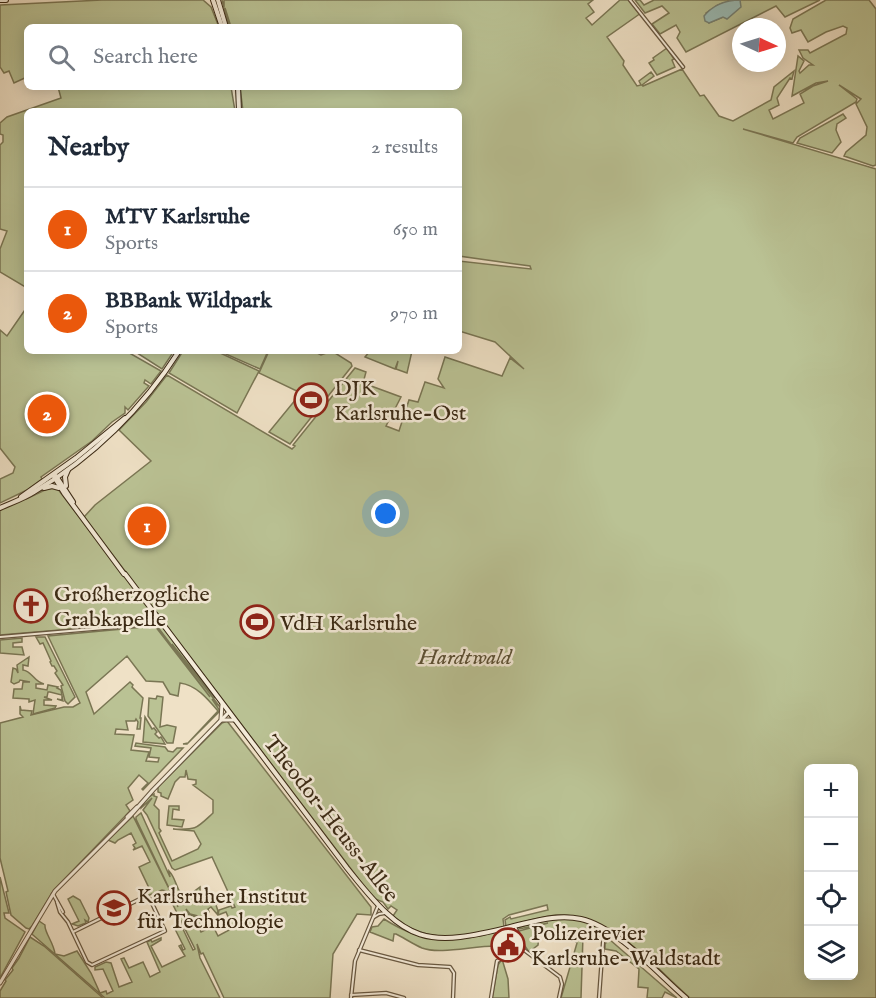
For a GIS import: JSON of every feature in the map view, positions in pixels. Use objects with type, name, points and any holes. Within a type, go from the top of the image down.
[{"type":"main road","points":[[0,0],[6,0]]},
{"type":"main road","points":[[216,1],[221,9],[224,24]]},
{"type":"main road","points":[[216,1],[223,24]]},
{"type":"main road","points":[[236,90],[239,108]]},
{"type":"main road","points":[[69,495],[64,477],[66,473],[127,417],[177,354]]},
{"type":"main road","points":[[37,490],[127,417]]},
{"type":"main road","points":[[18,499],[77,462]]},
{"type":"main road","name":"Theodor-Heuss-Allee","points":[[54,476],[124,574],[386,914],[407,930],[436,938],[468,937],[547,918],[569,917],[587,921],[614,935],[686,998]]},
{"type":"main road","name":"Theodor-Heuss-Allee","points":[[54,476],[76,508]]},
{"type":"main road","points":[[0,508],[37,490],[53,486],[64,493]]},
{"type":"street","points":[[630,0],[683,68]]},
{"type":"street","points":[[0,637],[162,623]]},
{"type":"street","points":[[220,720],[222,703]]},
{"type":"street","points":[[0,983],[53,894],[229,712]]},
{"type":"street","points":[[220,720],[235,720]]},
{"type":"street","points":[[53,894],[87,962],[94,965],[165,931],[150,899],[142,898],[73,932]]},
{"type":"street","points":[[378,906],[352,972],[351,996],[386,993],[404,998]]},
{"type":"street","points":[[374,917],[386,914]]},
{"type":"street","points":[[515,926],[523,948],[560,975],[562,984],[559,998]]},
{"type":"street","points":[[599,998],[604,929]]},
{"type":"street","points":[[603,942],[609,936],[614,935]]},
{"type":"street","points":[[490,998],[497,961],[523,948]]},
{"type":"street","points":[[359,950],[418,965],[450,967],[454,973],[453,998]]},
{"type":"green space","points":[[102,0],[203,0],[211,7],[218,24],[24,24],[24,78],[14,83],[9,71],[4,73],[0,67],[0,5]]},
{"type":"green space","name":"Hardtwald","points":[[222,0],[224,7],[224,0],[593,0],[588,4],[594,12],[586,18],[592,25],[620,0],[629,0],[641,13],[607,37],[624,61],[623,65],[637,86],[641,85],[639,81],[651,72],[654,76],[643,86],[682,69],[700,96],[704,95],[719,116],[733,121],[771,100],[774,87],[794,71],[792,79],[790,78],[777,98],[779,105],[769,110],[773,119],[804,103],[800,94],[828,81],[816,83],[792,96],[798,56],[804,61],[800,73],[809,65],[813,65],[803,58],[799,50],[808,50],[810,53],[846,34],[847,28],[843,26],[826,32],[808,42],[801,30],[792,33],[790,28],[793,19],[826,0],[869,0],[876,9],[876,165],[844,156],[866,135],[867,127],[856,104],[861,99],[839,85],[857,99],[856,102],[797,137],[793,143],[743,129],[876,169],[876,998],[690,998],[629,943],[594,922],[575,916],[556,915],[506,926],[505,920],[510,917],[511,919],[548,910],[547,905],[509,915],[503,919],[504,927],[475,933],[432,935],[419,932],[406,925],[393,916],[397,910],[391,906],[388,909],[383,902],[373,898],[84,517],[95,505],[151,461],[119,430],[146,402],[167,375],[292,449],[355,368],[366,372],[363,383],[401,397],[386,426],[399,431],[409,400],[418,402],[425,382],[444,388],[438,379],[445,357],[502,376],[510,358],[524,369],[495,342],[462,332],[462,261],[531,269],[530,266],[462,256],[462,108],[243,108],[240,90],[462,90],[462,24],[230,24],[225,8],[228,24]]},
{"type":"green space","points":[[635,0],[640,0],[644,5],[654,0],[732,0],[706,13],[709,23],[723,17],[740,0],[820,0],[785,17],[776,6],[753,18],[732,18],[732,28],[686,52],[677,38],[680,32],[676,25],[660,34],[652,24],[669,13],[662,6],[645,13]]},
{"type":"green space","points":[[667,48],[674,59],[672,60],[675,67],[657,75],[649,63]]},
{"type":"green space","points":[[59,90],[232,90],[234,108],[33,108],[61,98]]},
{"type":"green space","points":[[24,111],[24,286],[0,272],[0,249],[7,231],[0,229],[0,145],[3,142],[3,135],[0,134],[0,123],[7,117]]},
{"type":"green space","points":[[843,114],[846,118],[837,124],[836,130],[841,142],[832,153],[797,143],[800,138]]},
{"type":"green space","points":[[24,311],[24,354],[131,354],[161,371],[151,384],[145,380],[144,383],[149,386],[128,410],[125,407],[125,413],[92,441],[41,477],[42,479],[27,490],[0,503],[0,479],[13,473],[15,467],[0,448],[0,330],[7,336]]},
{"type":"green space","points":[[139,354],[172,354],[162,369]]},
{"type":"green space","points":[[181,354],[222,354],[259,371],[237,413],[169,373]]},
{"type":"green space","points":[[226,354],[267,354],[260,369]]},
{"type":"green space","name":"DJK Karlsruhe-Ost","points":[[268,354],[337,354],[352,366],[290,444],[269,432],[301,393],[259,373]]},
{"type":"green space","points":[[368,354],[411,354],[407,373],[396,369],[398,361],[395,369],[365,357]]},
{"type":"green space","points":[[48,488],[26,499],[47,489],[57,488],[155,616],[156,622],[0,635],[0,510]]},
{"type":"green space","points":[[155,626],[210,697],[157,626],[164,628],[215,698],[172,644],[220,707],[212,699],[220,711],[188,743],[218,711],[191,686],[180,683],[178,696],[170,694],[163,682],[146,681],[127,656],[86,692],[94,714],[130,682],[143,698],[140,729],[137,729],[136,719],[126,721],[128,730],[116,729],[115,734],[134,735],[131,750],[149,752],[146,761],[158,762],[159,758],[149,757],[151,748],[135,746],[136,743],[165,747],[168,751],[173,752],[177,748],[183,748],[143,790],[148,783],[139,775],[128,788],[133,800],[126,805],[130,811],[54,890],[29,929],[11,915],[0,858],[0,723],[23,717],[20,714],[20,706],[21,710],[32,711],[31,715],[73,707],[80,703],[48,636]]},
{"type":"green space","points":[[36,637],[45,637],[75,697],[68,704],[61,686],[63,685],[55,673],[57,671],[50,662],[43,643],[40,644]]},
{"type":"green space","points":[[22,638],[22,642],[13,643],[13,647],[22,647],[24,655],[0,653],[0,640]]},
{"type":"green space","points":[[29,657],[28,666],[23,665],[23,670],[44,684],[36,684],[36,688],[47,690],[48,685],[61,690],[62,695],[48,692],[47,697],[44,697],[52,700],[44,700],[44,705],[56,706],[55,708],[33,714],[35,700],[29,702],[29,699],[13,698],[14,689],[22,689],[23,682],[30,682],[20,680],[14,684],[11,682],[13,668],[18,673],[17,665]]},
{"type":"green space","points":[[157,696],[163,697],[160,727],[167,725],[176,727],[173,743],[167,743],[148,716],[149,698],[156,699]]},
{"type":"green space","points":[[145,717],[152,729],[154,728],[157,732],[155,734],[161,737],[165,744],[143,742]]},
{"type":"green space","points":[[227,721],[371,907],[371,915],[357,914],[333,954],[330,998],[224,998],[197,944],[200,958],[220,998],[105,998],[32,934],[39,921],[45,925],[55,954],[64,956],[77,951],[100,993],[106,991],[107,994],[113,991],[103,969],[95,970],[95,967],[106,962],[111,963],[119,987],[132,982],[121,959],[124,958],[129,968],[143,962],[150,977],[160,972],[147,942],[161,938],[151,946],[162,967],[185,956],[179,946],[185,949],[175,929],[181,925],[193,950],[195,949],[166,891],[162,890],[147,896],[141,894],[140,892],[149,888],[139,867],[150,862],[142,846],[133,850],[135,848],[133,845],[136,843],[131,833],[115,843],[108,840],[133,816],[178,907],[136,819],[141,813],[170,877],[169,871],[185,898],[200,887],[207,904],[225,897],[216,905],[217,914],[211,907],[208,909],[209,912],[203,913],[204,917],[208,917],[206,918],[190,914],[186,909],[189,915],[206,919],[207,922],[199,928],[201,932],[213,926],[218,936],[233,928],[226,912],[218,915],[219,910],[235,907],[212,857],[175,870],[172,868],[143,810],[152,798],[141,808],[148,797],[154,794],[157,797],[154,805],[159,810],[161,831],[159,833],[172,861],[198,849],[201,844],[194,831],[173,829],[192,829],[199,825],[213,813],[213,800],[193,785],[196,784],[196,780],[188,779],[186,770],[185,777],[180,777],[175,782],[168,799],[161,796],[158,787],[222,723]]},
{"type":"green space","points":[[169,806],[179,806],[179,810],[173,809],[172,819],[184,820],[182,827],[167,825]]},
{"type":"green space","points":[[0,877],[9,913],[4,913],[5,918],[25,932],[0,978]]},
{"type":"green space","points":[[73,896],[80,900],[89,918],[88,922],[85,920],[86,923],[78,926],[72,924],[79,921],[68,899]]},
{"type":"green space","points":[[384,919],[401,929],[431,939],[475,937],[509,929],[512,933],[516,932],[521,946],[519,931],[548,923],[519,929],[520,927],[551,920],[586,921],[595,925],[602,931],[594,929],[602,933],[594,930],[601,937],[583,936],[581,998],[561,998],[577,943],[563,931],[539,934],[538,945],[529,952],[525,946],[517,948],[514,937],[507,938],[500,944],[499,957],[498,946],[438,951],[422,948],[396,934],[394,934],[393,941],[370,932],[372,927],[378,926]]},
{"type":"green space","points":[[30,937],[44,946],[103,998],[0,998],[0,991],[5,980],[13,970],[12,968]]},
{"type":"green space","points":[[609,939],[677,998],[665,992],[662,998],[647,998],[648,988],[638,987],[639,969],[616,951],[605,949],[605,944]]},
{"type":"green space","points":[[502,959],[508,979],[509,998],[492,998],[498,965]]},
{"type":"water","points":[[740,0],[741,7],[727,19],[723,17],[709,23],[705,21],[704,16],[716,6]]},
{"type":"place","name":"DJK Karlsruhe-Ost","points":[[311,400]]},
{"type":"place","name":"BBBank Wildpark","points":[[47,414]]},
{"type":"place","name":"MTV Karlsruhe","points":[[147,526]]},
{"type":"place","name":"Großherzogliche Grabkapelle","points":[[31,606]]},
{"type":"place","name":"VdH Karlsruhe","points":[[257,622]]},
{"type":"place","name":"Karlsruher Institut für Technologie","points":[[114,908]]},
{"type":"place","name":"Polizeirevier Karlsruhe-Waldstadt","points":[[508,945]]}]
